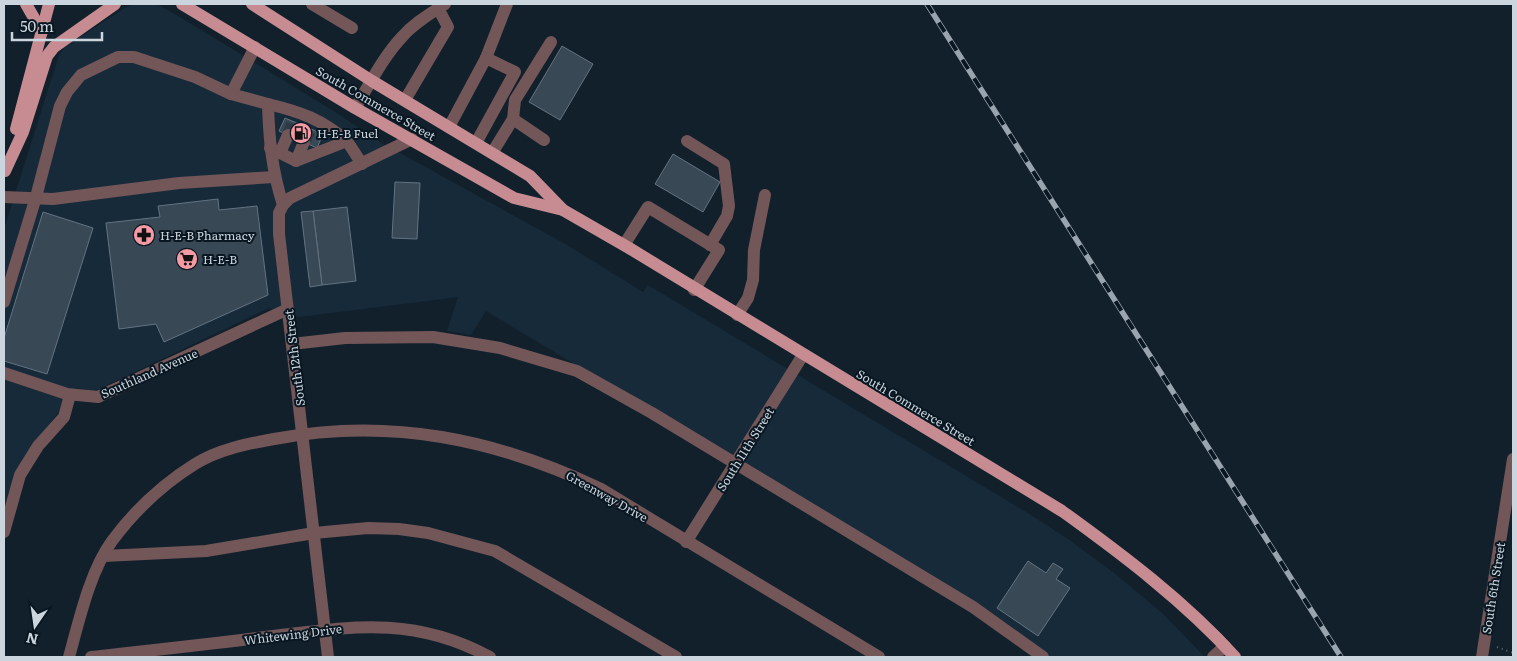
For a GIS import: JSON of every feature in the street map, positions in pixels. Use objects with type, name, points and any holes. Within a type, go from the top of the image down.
[{"type":"main road","points":[[26,4],[42,32]]},
{"type":"main road","points":[[4,173],[48,4]]},
{"type":"main road","points":[[4,173],[23,132],[47,56],[54,48],[115,4]]},
{"type":"main road","name":"South Commerce Street","points":[[182,4],[355,108],[514,198],[563,210]]},
{"type":"main road","name":"South Commerce Street","points":[[252,4],[372,81],[530,176],[563,210],[624,245],[694,290],[1062,511],[1122,555],[1182,606],[1235,657]]},
{"type":"street","points":[[312,4],[352,28]]},
{"type":"street","points":[[449,127],[486,58],[507,4]]},
{"type":"street","points":[[355,108],[389,53],[402,36],[421,19],[442,6],[448,27],[405,100]]},
{"type":"street","points":[[492,152],[513,119],[515,100],[551,42]]},
{"type":"street","points":[[231,94],[255,47]]},
{"type":"street","points":[[4,302],[36,197],[60,106],[67,92],[81,75],[118,58],[134,57],[195,77],[231,94],[268,104],[313,124],[327,124],[347,141],[362,164]]},
{"type":"street","points":[[476,143],[515,72],[486,58]]},
{"type":"street","points":[[268,104],[275,150],[274,177],[283,204],[300,192],[412,139]]},
{"type":"street","points":[[513,119],[544,140]]},
{"type":"street","points":[[275,150],[288,135]]},
{"type":"street","points":[[275,150],[296,161],[347,141]]},
{"type":"street","points":[[686,141],[724,164],[729,206],[727,216],[710,245]]},
{"type":"street","points":[[296,161],[304,142]]},
{"type":"street","points":[[4,197],[53,199],[179,183],[274,177]]},
{"type":"street","points":[[737,315],[748,298],[753,280],[754,250],[765,195]]},
{"type":"street","name":"South 12th Street","points":[[283,204],[279,213],[278,223],[328,657]]},
{"type":"street","points":[[624,245],[648,207],[719,250],[694,290]]},
{"type":"street","name":"Southland Avenue","points":[[4,373],[70,395],[98,397],[288,308]]},
{"type":"street","points":[[292,344],[345,338],[434,336],[484,344],[548,361],[599,382],[973,607],[1043,657]]},
{"type":"street","name":"South 11th Street","points":[[686,542],[803,355]]},
{"type":"street","points":[[4,532],[20,475],[38,446],[64,417],[70,395]]},
{"type":"street","name":"Greenway Drive","points":[[69,657],[91,586],[111,542],[134,512],[148,499],[196,463],[237,446],[303,434],[354,429],[427,434],[495,448],[549,466],[601,489],[686,542],[880,657]]},
{"type":"street","name":"South 6th Street","points":[[1482,657],[1507,538],[1513,458]]},
{"type":"street","points":[[104,556],[206,551],[314,533],[368,528],[400,529],[457,540],[495,551],[676,657]]},
{"type":"street","name":"Whitewing Drive","points":[[91,657],[364,626],[418,630],[455,640],[490,657]]},
{"type":"street","points":[[1213,657],[1225,646]]},
{"type":"path","points":[[1485,641],[1513,653]]},
{"type":"shaded area","points":[[134,4],[156,4],[180,17],[332,110],[380,142],[567,245],[643,292],[648,285],[1023,510],[1068,539],[1118,576],[1162,613],[1205,657],[1047,657],[640,403],[486,311],[471,335],[447,331],[458,297],[299,317],[269,308],[95,391],[76,388],[34,446],[4,519],[4,229],[59,55],[65,47]]},
{"type":"building","points":[[562,46],[593,64],[560,120],[529,102]]},
{"type":"building","name":"H-E-B Fuel","points":[[285,118],[323,134],[317,148],[279,131]]},
{"type":"building","points":[[673,154],[720,182],[703,212],[655,184]]},
{"type":"building","points":[[395,182],[420,183],[417,239],[392,238]]},
{"type":"building","name":"H-E-B","points":[[218,199],[219,210],[257,206],[268,295],[164,342],[156,324],[119,329],[106,223],[160,217],[158,206]]},
{"type":"building","points":[[347,207],[356,281],[322,285],[313,211]]},
{"type":"building","points":[[313,211],[322,285],[310,287],[301,212]]},
{"type":"building","points":[[43,212],[93,228],[47,374],[4,361],[4,338]]},
{"type":"building","points":[[1028,561],[1046,573],[1053,563],[1063,569],[1056,579],[1070,588],[1038,636],[997,608]]},
{"type":"tunnel","points":[[288,135],[293,121]]},
{"type":"tunnel","points":[[304,142],[311,129]]},
{"type":"railway","points":[[927,4],[1341,657]]},
{"type":"place","name":"H-E-B Fuel","points":[[301,133]]},
{"type":"place","name":"H-E-B Pharmacy","points":[[144,235]]},
{"type":"place","name":"H-E-B","points":[[187,259]]}]
